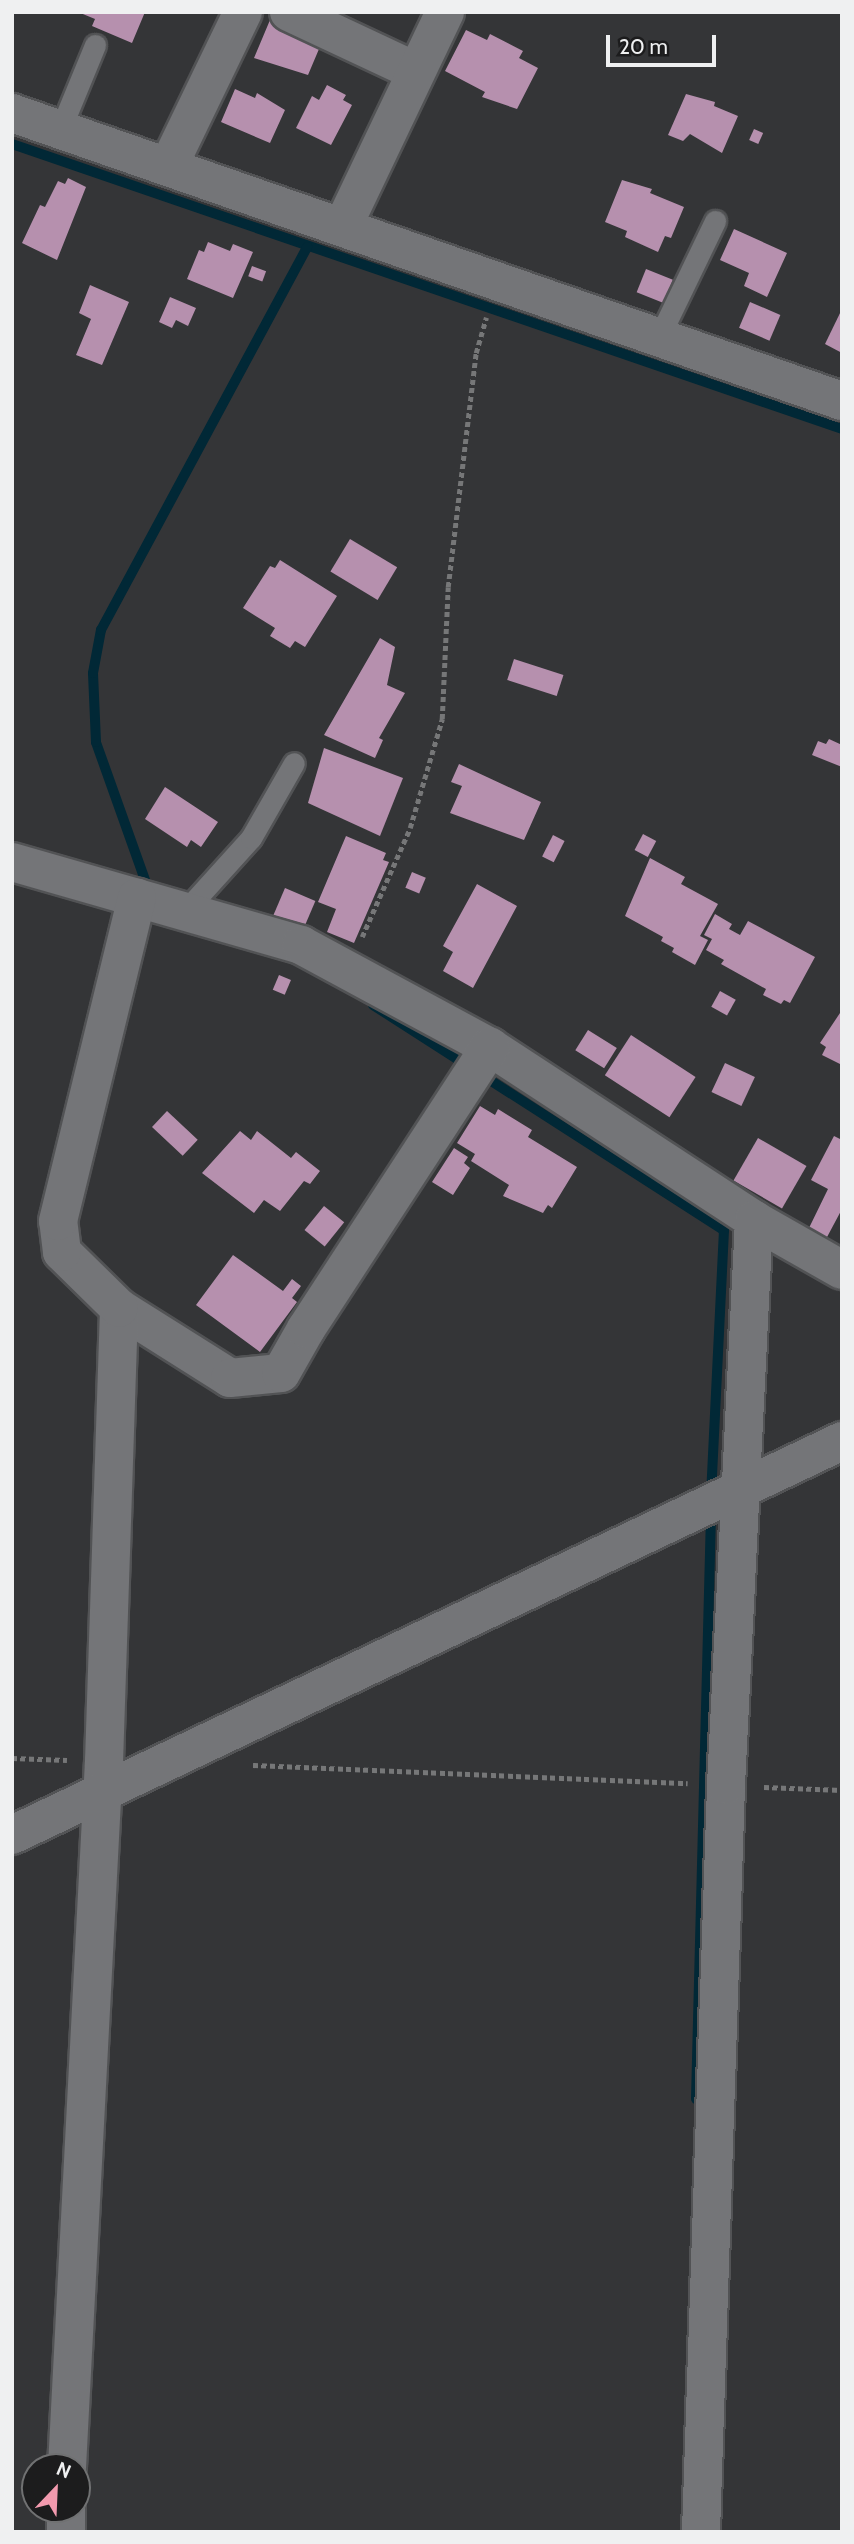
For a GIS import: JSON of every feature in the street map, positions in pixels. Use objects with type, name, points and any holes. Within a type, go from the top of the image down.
[{"type":"street","points":[[169,165],[243,12]]},
{"type":"street","points":[[289,12],[415,71]]},
{"type":"street","points":[[343,226],[445,12]]},
{"type":"street","points":[[12,113],[169,165],[842,401]]},
{"type":"street","points":[[12,862],[301,945],[490,1047],[754,1220],[842,1270]]},
{"type":"street","points":[[137,897],[58,1221],[62,1252],[120,1308],[230,1378],[281,1373],[490,1047]]},
{"type":"street","points":[[701,2532],[726,1785],[754,1220]]},
{"type":"street","points":[[68,2453],[103,1777],[120,1308]]},
{"type":"street","points":[[12,1835],[103,1777],[741,1491],[842,1441]]},
{"type":"lane","points":[[60,130],[95,45]]},
{"type":"lane","points":[[659,337],[715,221]]},
{"type":"lane","points":[[185,911],[250,838],[293,763]]},
{"type":"path","points":[[347,970],[410,828],[442,719],[449,587],[476,353],[500,281]]},
{"type":"path","points":[[12,1758],[103,1777]]},
{"type":"path","points":[[250,1764],[842,1790]]},
{"type":"building","points":[[78,12],[145,12],[132,43],[92,26],[95,19]]},
{"type":"building","points":[[270,20],[312,38],[309,44],[319,49],[308,75],[254,58]]},
{"type":"building","points":[[466,30],[487,40],[490,34],[523,51],[519,58],[538,68],[517,109],[482,97],[485,92],[445,71]]},
{"type":"building","points":[[327,85],[346,95],[343,100],[352,105],[331,145],[296,128],[312,96],[319,100]]},
{"type":"building","points":[[235,89],[255,98],[257,93],[285,110],[270,143],[221,122]]},
{"type":"building","points":[[686,94],[715,102],[714,106],[738,116],[722,153],[690,134],[683,141],[668,135]]},
{"type":"building","points":[[754,129],[763,133],[758,144],[749,140]]},
{"type":"building","points":[[68,178],[86,187],[57,260],[22,243],[40,205],[45,207],[58,181],[65,184]]},
{"type":"building","points":[[622,180],[652,189],[650,193],[684,207],[671,238],[665,236],[658,252],[625,237],[627,231],[605,222]]},
{"type":"building","points":[[734,229],[787,253],[767,297],[744,286],[749,273],[720,260]]},
{"type":"building","points":[[208,242],[230,251],[233,244],[253,252],[233,298],[187,279],[199,250],[204,252]]},
{"type":"building","points":[[252,266],[266,271],[262,281],[248,276]]},
{"type":"building","points":[[646,269],[673,280],[664,303],[637,292]]},
{"type":"building","points":[[90,285],[129,302],[102,365],[76,355],[91,319],[79,313]]},
{"type":"building","points":[[170,297],[196,308],[188,326],[176,320],[172,328],[159,322]]},
{"type":"building","points":[[750,302],[780,315],[769,341],[739,328]]},
{"type":"building","points":[[842,309],[842,353],[825,344]]},
{"type":"building","points":[[350,539],[397,567],[378,600],[330,572]]},
{"type":"building","points":[[280,560],[337,596],[305,647],[295,641],[290,648],[270,636],[275,628],[243,608],[270,566],[275,568]]},
{"type":"building","points":[[380,638],[395,647],[387,685],[405,693],[379,738],[383,740],[375,758],[324,735]]},
{"type":"building","points":[[514,659],[563,675],[557,696],[507,680]]},
{"type":"building","points":[[829,739],[842,745],[842,767],[812,755],[818,741],[826,744]]},
{"type":"building","points":[[324,748],[403,778],[380,836],[308,803]]},
{"type":"building","points":[[459,764],[541,802],[524,840],[450,813],[462,786],[451,782]]},
{"type":"building","points":[[165,787],[218,822],[201,847],[191,840],[187,847],[145,819]]},
{"type":"building","points":[[643,834],[656,841],[648,857],[635,850]]},
{"type":"building","points":[[553,835],[565,841],[554,862],[542,856]]},
{"type":"building","points":[[346,836],[386,853],[383,860],[389,862],[354,943],[327,932],[336,909],[318,902]]},
{"type":"building","points":[[650,858],[685,877],[681,884],[718,904],[700,936],[708,940],[695,965],[672,952],[674,948],[661,941],[663,937],[625,916]]},
{"type":"building","points":[[412,872],[426,878],[419,894],[405,888]]},
{"type":"building","points":[[477,884],[517,906],[473,988],[443,971],[453,952],[443,946]]},
{"type":"building","points":[[285,888],[315,901],[304,929],[273,916]]},
{"type":"building","points":[[715,914],[732,924],[729,929],[740,935],[748,921],[815,957],[790,1003],[784,1000],[781,1004],[763,995],[766,989],[721,964],[724,960],[706,950],[712,939],[704,935]]},
{"type":"building","points":[[279,975],[291,980],[285,995],[273,990]]},
{"type":"building","points":[[720,991],[736,1000],[727,1015],[711,1007]]},
{"type":"building","points":[[842,1010],[842,1065],[822,1055],[826,1047],[820,1043]]},
{"type":"building","points":[[588,1030],[617,1048],[604,1068],[575,1050]]},
{"type":"building","points":[[631,1035],[696,1077],[669,1117],[605,1075]]},
{"type":"building","points":[[725,1063],[755,1077],[741,1106],[711,1092]]},
{"type":"building","points":[[480,1106],[495,1115],[498,1109],[532,1130],[528,1137],[577,1167],[552,1208],[548,1205],[543,1213],[503,1196],[509,1185],[471,1161],[475,1154],[457,1143]]},
{"type":"building","points":[[167,1111],[198,1140],[183,1156],[152,1127]]},
{"type":"building","points":[[240,1131],[251,1140],[257,1131],[291,1158],[296,1152],[320,1171],[310,1184],[304,1181],[280,1211],[264,1200],[254,1213],[202,1173]]},
{"type":"building","points":[[834,1136],[842,1140],[842,1209],[826,1239],[808,1230],[828,1189],[811,1180]]},
{"type":"building","points":[[758,1138],[806,1166],[782,1208],[734,1180]]},
{"type":"building","points":[[454,1148],[468,1157],[464,1163],[470,1168],[453,1195],[432,1182]]},
{"type":"building","points":[[324,1206],[344,1222],[325,1246],[304,1230]]},
{"type":"building","points":[[233,1255],[283,1291],[292,1279],[301,1286],[292,1298],[297,1302],[260,1352],[196,1305]]},
{"type":"waterway","points":[[12,144],[842,429]]},
{"type":"waterway","points":[[150,894],[96,742],[93,673],[101,630],[307,247]]},
{"type":"waterway","points":[[373,1005],[724,1230],[711,1493]]},
{"type":"waterway","points":[[696,2099],[711,1513]]}]
